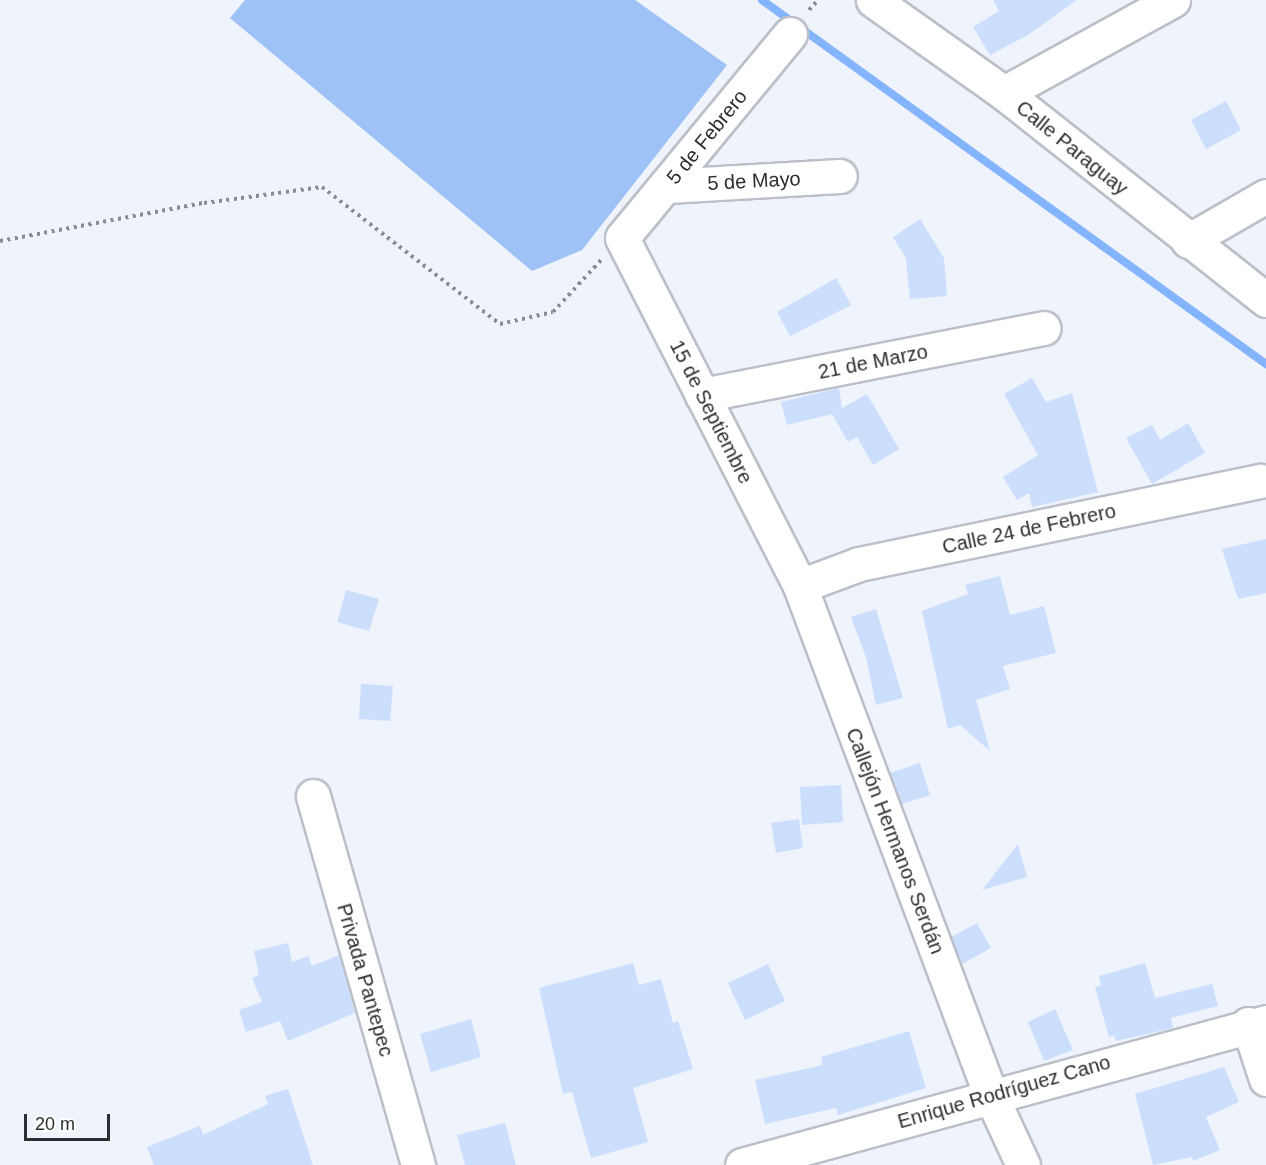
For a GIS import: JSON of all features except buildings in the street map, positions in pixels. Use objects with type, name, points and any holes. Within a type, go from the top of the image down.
[{"type":"street","name":"Calle Paraguay","points":[[873,0],[1004,93],[1188,241],[1266,300]]},
{"type":"street","points":[[1004,93],[1159,4]]},
{"type":"street","name":"5 de Febrero","points":[[622,238],[800,22]]},
{"type":"street","name":"5 de Mayo","points":[[667,186],[840,176]]},
{"type":"street","points":[[1188,241],[1266,195]]},
{"type":"street","name":"15 de Septiembre","points":[[622,238],[800,586]]},
{"type":"street","name":"21 de Marzo","points":[[702,395],[1043,328]]},
{"type":"street","name":"Calle 24 de Febrero","points":[[800,586],[860,564],[1261,481]]},
{"type":"street","name":"Callejón Hermanos Serdán","points":[[800,586],[991,1096],[1023,1165]]},
{"type":"street","name":"Privada Pantepec","points":[[313,796],[418,1165]]},
{"type":"street","points":[[1257,1023],[1266,1079]]},
{"type":"street","name":"Enrique Rodríguez Cano","points":[[742,1165],[1257,1023]]},
{"type":"path","points":[[800,22],[818,0]]},
{"type":"path","points":[[0,241],[204,203],[322,187],[500,324],[553,312],[622,238]]},
{"type":"shaded area","points":[[245,0],[635,0],[727,65],[582,250],[532,271],[230,18]]},
{"type":"waterway","points":[[762,0],[1266,364]]}]
